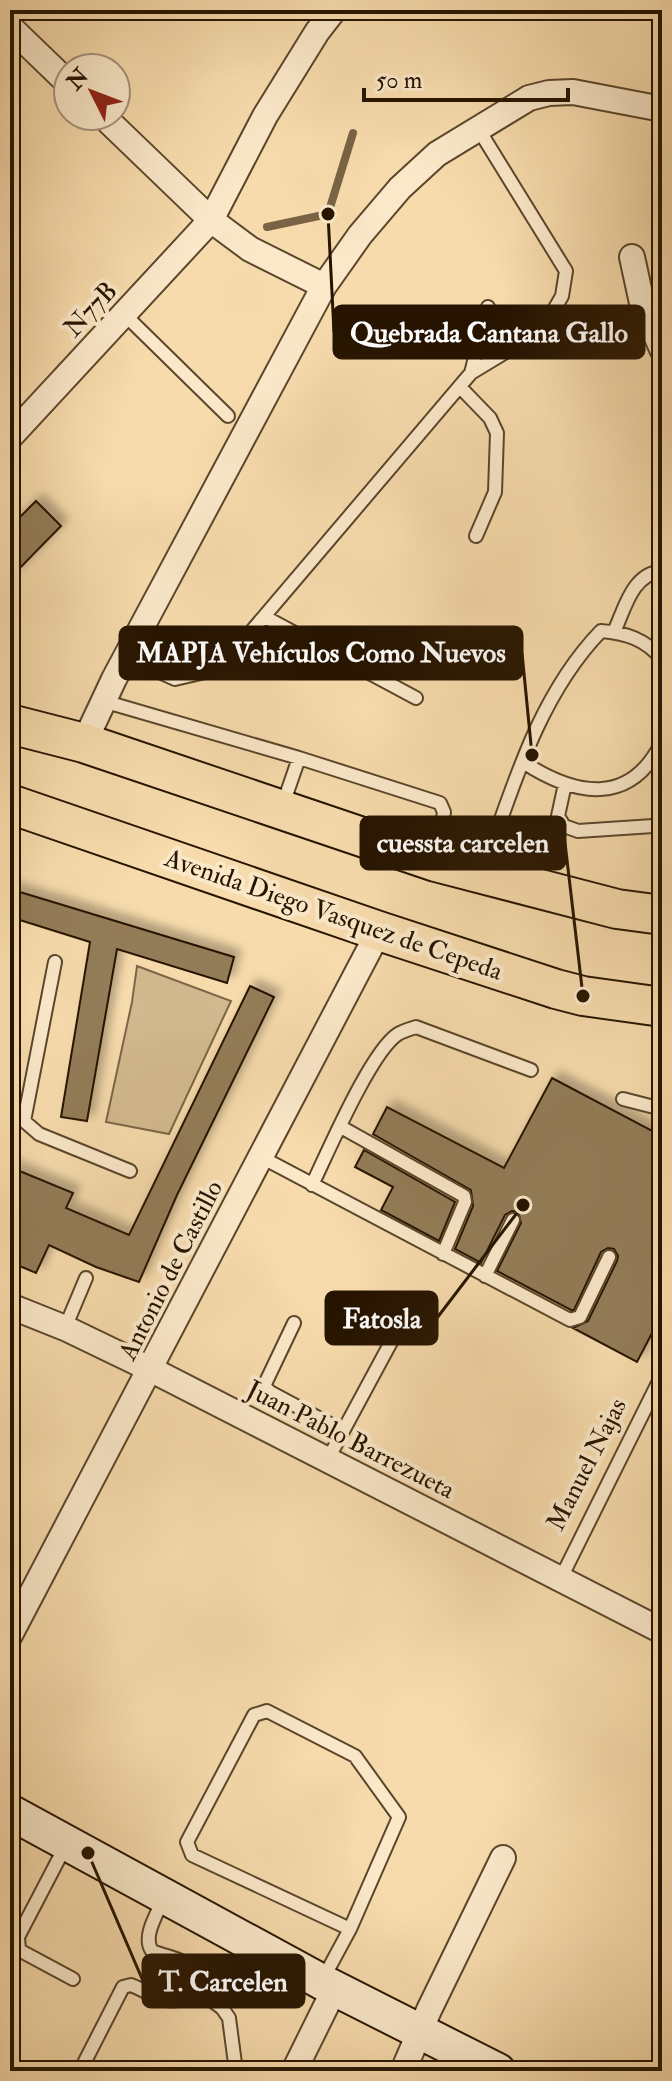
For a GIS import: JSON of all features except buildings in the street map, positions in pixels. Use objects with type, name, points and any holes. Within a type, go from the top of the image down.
[{"type":"main road","points":[[10,724],[84,743],[436,862],[617,909],[662,915]]},
{"type":"main road","name":"Avenida Diego Vasquez de Cepeda","points":[[10,804],[556,989],[662,1007]]},
{"type":"main road","points":[[617,909],[662,905]]},
{"type":"street","name":"N77B","points":[[10,437],[211,220],[265,116],[334,10]]},
{"type":"street","points":[[10,27],[52,68]]},
{"type":"street","points":[[84,743],[126,657],[324,286],[360,235],[400,188],[437,154],[529,98],[573,92],[662,109]]},
{"type":"street","points":[[120,132],[211,220],[250,249],[324,286]]},
{"type":"street","points":[[632,257],[642,303],[662,349]]},
{"type":"street","name":"Antonio de Castillo","points":[[10,1635],[379,931]]},
{"type":"street","name":"Juan Pablo Barrezueta","points":[[10,1306],[65,1328],[150,1369],[662,1631]]},
{"type":"street","points":[[10,1812],[328,1985],[498,2071]]},
{"type":"street","points":[[403,2071],[503,1858]]},
{"type":"street","points":[[294,2071],[328,1985]]},
{"type":"lane","points":[[126,657],[175,679],[205,672],[233,653],[471,373],[534,335],[547,322],[562,296],[566,271],[479,130]]},
{"type":"lane","points":[[471,373],[488,307]]},
{"type":"lane","points":[[124,314],[228,416]]},
{"type":"lane","points":[[460,387],[490,418],[497,433],[495,492],[476,536]]},
{"type":"lane","points":[[614,632],[637,583],[651,572],[662,571]]},
{"type":"lane","points":[[265,617],[416,698]]},
{"type":"lane","points":[[482,874],[523,762],[568,671],[583,650],[601,631],[614,632],[640,640],[662,659]]},
{"type":"lane","points":[[103,701],[440,803],[444,812],[436,862]]},
{"type":"lane","points":[[523,762],[565,784],[601,790],[621,787],[639,774],[656,755],[662,742]]},
{"type":"lane","points":[[280,811],[299,758]]},
{"type":"lane","points":[[565,784],[558,816],[564,826],[578,831],[653,826],[662,820]]},
{"type":"lane","points":[[24,1121],[55,962]]},
{"type":"lane","points":[[312,1185],[371,1067],[398,1034],[416,1027],[531,1070]]},
{"type":"lane","points":[[623,1099],[662,1109]]},
{"type":"lane","points":[[10,1116],[24,1121],[39,1134],[130,1171]]},
{"type":"lane","points":[[341,1127],[464,1196],[465,1202],[443,1254]]},
{"type":"lane","points":[[261,1157],[570,1320],[580,1317],[609,1257]]},
{"type":"lane","points":[[485,1276],[513,1220]]},
{"type":"lane","points":[[65,1328],[86,1278]]},
{"type":"lane","points":[[294,1323],[264,1386],[343,1431]]},
{"type":"lane","points":[[328,1459],[397,1331]]},
{"type":"lane","name":"Manuel Najas","points":[[561,1578],[662,1375]]},
{"type":"lane","points":[[328,1985],[399,1817],[355,1756],[267,1711],[258,1711],[187,1842],[189,1850],[192,1855],[350,1929]]},
{"type":"lane","points":[[68,1842],[18,1937],[18,1944],[19,1950],[73,1979]]},
{"type":"lane","points":[[165,1896],[148,1938],[148,1946],[152,1951],[191,1966],[198,1976],[199,1991],[227,2013],[236,2071]]},
{"type":"lane","points":[[80,2071],[123,1987],[131,1985],[172,2003],[185,2001],[199,1991]]},
{"type":"shaded area","points":[[137,966],[231,1001],[169,1134],[106,1122]]},
{"type":"waterway","points":[[443,16],[454,10]]},
{"type":"waterway","points":[[267,227],[328,214],[353,133]]},
{"type":"place","name":"Quebrada Cantana Gallo","points":[[328,214]]},
{"type":"place","name":"MAPJA Vehículos Como Nuevos","points":[[532,755]]},
{"type":"place","name":"cuessta carcelen","points":[[583,996]]},
{"type":"place","name":"Fatosla","points":[[523,1205]]},
{"type":"place","name":"T. Carcelen","points":[[88,1853]]}]
